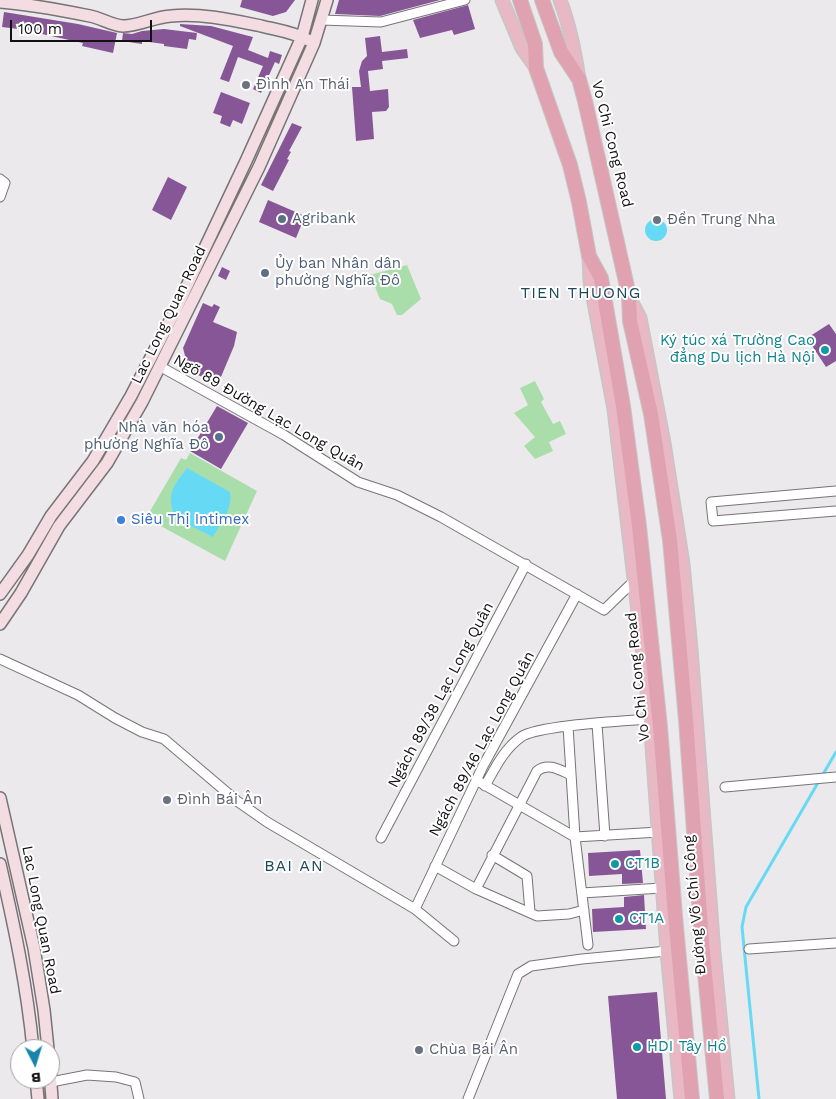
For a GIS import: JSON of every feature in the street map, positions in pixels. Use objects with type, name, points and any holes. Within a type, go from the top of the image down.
[{"type":"highway","name":"Vo Chi Cong Road","points":[[520,0],[535,44],[536,68],[570,165],[590,256],[600,278],[623,406],[639,526],[660,726],[673,896],[692,1099]]},
{"type":"highway","points":[[542,0],[561,52],[579,79]]},
{"type":"highway","name":"Vo Chi Cong Road","points":[[579,79],[610,204],[629,297],[630,320],[651,414],[670,540],[686,720],[702,942],[717,1099]]},
{"type":"main road","name":"Lac Long Quan Road","points":[[0,624],[21,593],[59,526],[107,463],[161,366],[181,312],[302,37],[312,0]]},
{"type":"main road","name":"Lac Long Quan Road","points":[[0,594],[28,555],[51,516],[93,461],[181,312],[259,167],[314,43],[327,0]]},
{"type":"main road","points":[[502,0],[522,48],[536,68]]},
{"type":"main road","name":"Vo Chi Cong Road","points":[[560,0],[570,28],[579,79]]},
{"type":"main road","points":[[0,2],[93,16],[107,23],[122,26],[170,16],[185,15],[231,20],[282,30],[314,43]]},
{"type":"main road","name":"Vo Chi Cong Road","points":[[590,256],[590,281],[614,409],[650,719]]},
{"type":"main road","name":"Vo Chi Cong Road","points":[[629,297],[640,318],[663,436],[683,564],[714,953],[728,1099]]},
{"type":"main road","points":[[131,396],[142,402]]},
{"type":"main road","points":[[61,502],[71,510]]},
{"type":"main road","name":"Đường Võ Chí Công","points":[[650,719],[680,1099]]},
{"type":"main road","name":"Lac Long Quan Road","points":[[0,798],[3,825],[34,948],[47,1039]]},
{"type":"main road","name":"Lac Long Quan Road","points":[[0,864],[29,1008],[32,1039]]},
{"type":"street","points":[[321,20],[381,22],[465,0]]},
{"type":"street","points":[[0,179],[6,182],[0,198]]},
{"type":"street","name":"Ngõ 89 Đường Lạc Long Quân","points":[[161,366],[284,435],[358,482],[408,500],[461,527],[604,610],[635,580]]},
{"type":"street","points":[[836,491],[712,502],[713,521],[836,511]]},
{"type":"street","name":"Ngách 89/38 Lạc Long Quân","points":[[381,838],[526,564]]},
{"type":"street","name":"Ngách 89/46 Lạc Long Quân","points":[[415,909],[476,780],[577,594]]},
{"type":"street","points":[[0,659],[78,695],[142,732],[164,739],[237,801],[267,822],[415,909],[454,942]]},
{"type":"street","points":[[485,786],[506,751],[522,736],[540,730],[568,726],[650,719]]},
{"type":"street","points":[[597,724],[605,836]]},
{"type":"street","points":[[568,726],[575,837],[588,945]]},
{"type":"street","points":[[476,889],[537,771],[540,768],[546,767],[556,768],[571,775]]},
{"type":"street","points":[[726,786],[836,777]]},
{"type":"street","points":[[476,780],[518,806],[575,837],[658,832]]},
{"type":"street","points":[[492,855],[527,876],[530,912]]},
{"type":"street","points":[[435,866],[476,889],[537,916],[569,914],[584,910]]},
{"type":"street","points":[[582,893],[662,888]]},
{"type":"street","points":[[749,949],[836,943]]},
{"type":"street","points":[[468,1099],[518,974],[531,966],[667,951]]},
{"type":"street","points":[[60,1076],[86,1075],[116,1077],[134,1082],[139,1099]]},
{"type":"green space","points":[[407,265],[421,299],[402,315],[397,315],[392,304],[380,299],[370,275]]},
{"type":"green space","points":[[535,381],[544,399],[541,402],[553,424],[560,421],[566,434],[549,442],[553,451],[535,459],[524,446],[535,437],[514,413],[528,405],[520,388]]},
{"type":"green space","points":[[190,453],[257,491],[225,561],[146,518],[181,458],[186,460]]},
{"type":"water","points":[[656,219],[666,226],[667,230],[660,240],[656,241],[646,234],[645,230],[652,220]]},
{"type":"water","points":[[187,468],[230,492],[228,510],[213,537],[175,518],[171,502],[172,491]]},
{"type":"building","points":[[242,0],[295,0],[286,12],[273,16],[240,7]]},
{"type":"building","points":[[339,0],[440,0],[380,16],[335,14]]},
{"type":"building","points":[[468,5],[475,29],[454,35],[452,30],[420,38],[413,20]]},
{"type":"building","points":[[4,12],[78,24],[117,33],[113,53],[82,46],[83,43],[42,34],[42,32],[2,27]]},
{"type":"building","points":[[180,24],[211,26],[253,37],[248,50],[268,58],[270,51],[282,55],[279,64],[275,62],[261,93],[253,89],[263,66],[238,57],[229,82],[220,79],[233,46],[180,26]]},
{"type":"building","points":[[164,29],[197,33],[196,40],[189,39],[187,49],[142,41],[142,44],[122,41],[123,33],[132,34]]},
{"type":"building","points":[[380,36],[382,52],[407,49],[408,58],[382,61],[383,69],[368,71],[370,91],[388,89],[389,107],[386,111],[372,112],[374,139],[356,141],[352,87],[361,87],[359,71],[362,61],[367,56],[365,38]]},
{"type":"building","points":[[221,92],[250,103],[242,124],[233,120],[230,127],[220,123],[222,116],[213,113]]},
{"type":"building","points":[[292,123],[302,127],[289,151],[291,152],[287,159],[289,160],[273,191],[261,185]]},
{"type":"building","points":[[168,177],[187,187],[171,220],[152,210]]},
{"type":"building","name":"Agribank","points":[[268,200],[305,216],[296,238],[259,222]]},
{"type":"building","points":[[222,267],[230,271],[226,280],[218,276]]},
{"type":"building","points":[[203,303],[212,307],[214,304],[220,307],[213,322],[237,332],[234,346],[218,384],[189,371],[183,348]]},
{"type":"building","name":"Ký túc xá Trường Cao đẳng Du lịch Hà Nội","points":[[829,324],[836,334],[836,361],[826,367],[807,338]]},
{"type":"building","name":"Nhà văn hóa phường Nghĩa Đô","points":[[217,406],[248,423],[221,469],[190,451]]},
{"type":"building","name":"CT1B","points":[[640,850],[643,883],[622,884],[622,874],[589,876],[588,853]]},
{"type":"building","name":"CT1A","points":[[644,895],[646,929],[593,932],[592,909],[624,907],[624,897]]},
{"type":"building","name":"HDI Tây Hồ","points":[[657,992],[666,1099],[617,1099],[608,996]]},
{"type":"waterway","points":[[822,776],[836,752]]},
{"type":"waterway","points":[[759,1099],[742,927],[746,907],[819,781]]},
{"type":"place","name":"Đình An Thái","points":[[246,85]]},
{"type":"place","name":"Agribank","points":[[282,219]]},
{"type":"place","name":"Đền Trung Nha","points":[[657,220]]},
{"type":"place","name":"Ủy ban Nhân dân phường Nghĩa Đô","points":[[265,273]]},
{"type":"place","name":"Ký túc xá Trường Cao đẳng Du lịch Hà Nội","points":[[825,350]]},
{"type":"place","name":"Nhà văn hóa phường Nghĩa Đô","points":[[219,437]]},
{"type":"place","name":"Siêu Thị Intimex","points":[[121,520]]},
{"type":"place","name":"Đình Bái Ân","points":[[167,800]]},
{"type":"place","name":"CT1B","points":[[615,864]]},
{"type":"place","name":"CT1A","points":[[619,919]]},
{"type":"place","name":"HDI Tây Hồ","points":[[637,1047]]},
{"type":"place","name":"Chùa Bái Ân","points":[[419,1050]]},
{"type":"district","name":"TIEN THUONG","points":[[581,293]]},
{"type":"district","name":"BAI AN","points":[[294,866]]}]
